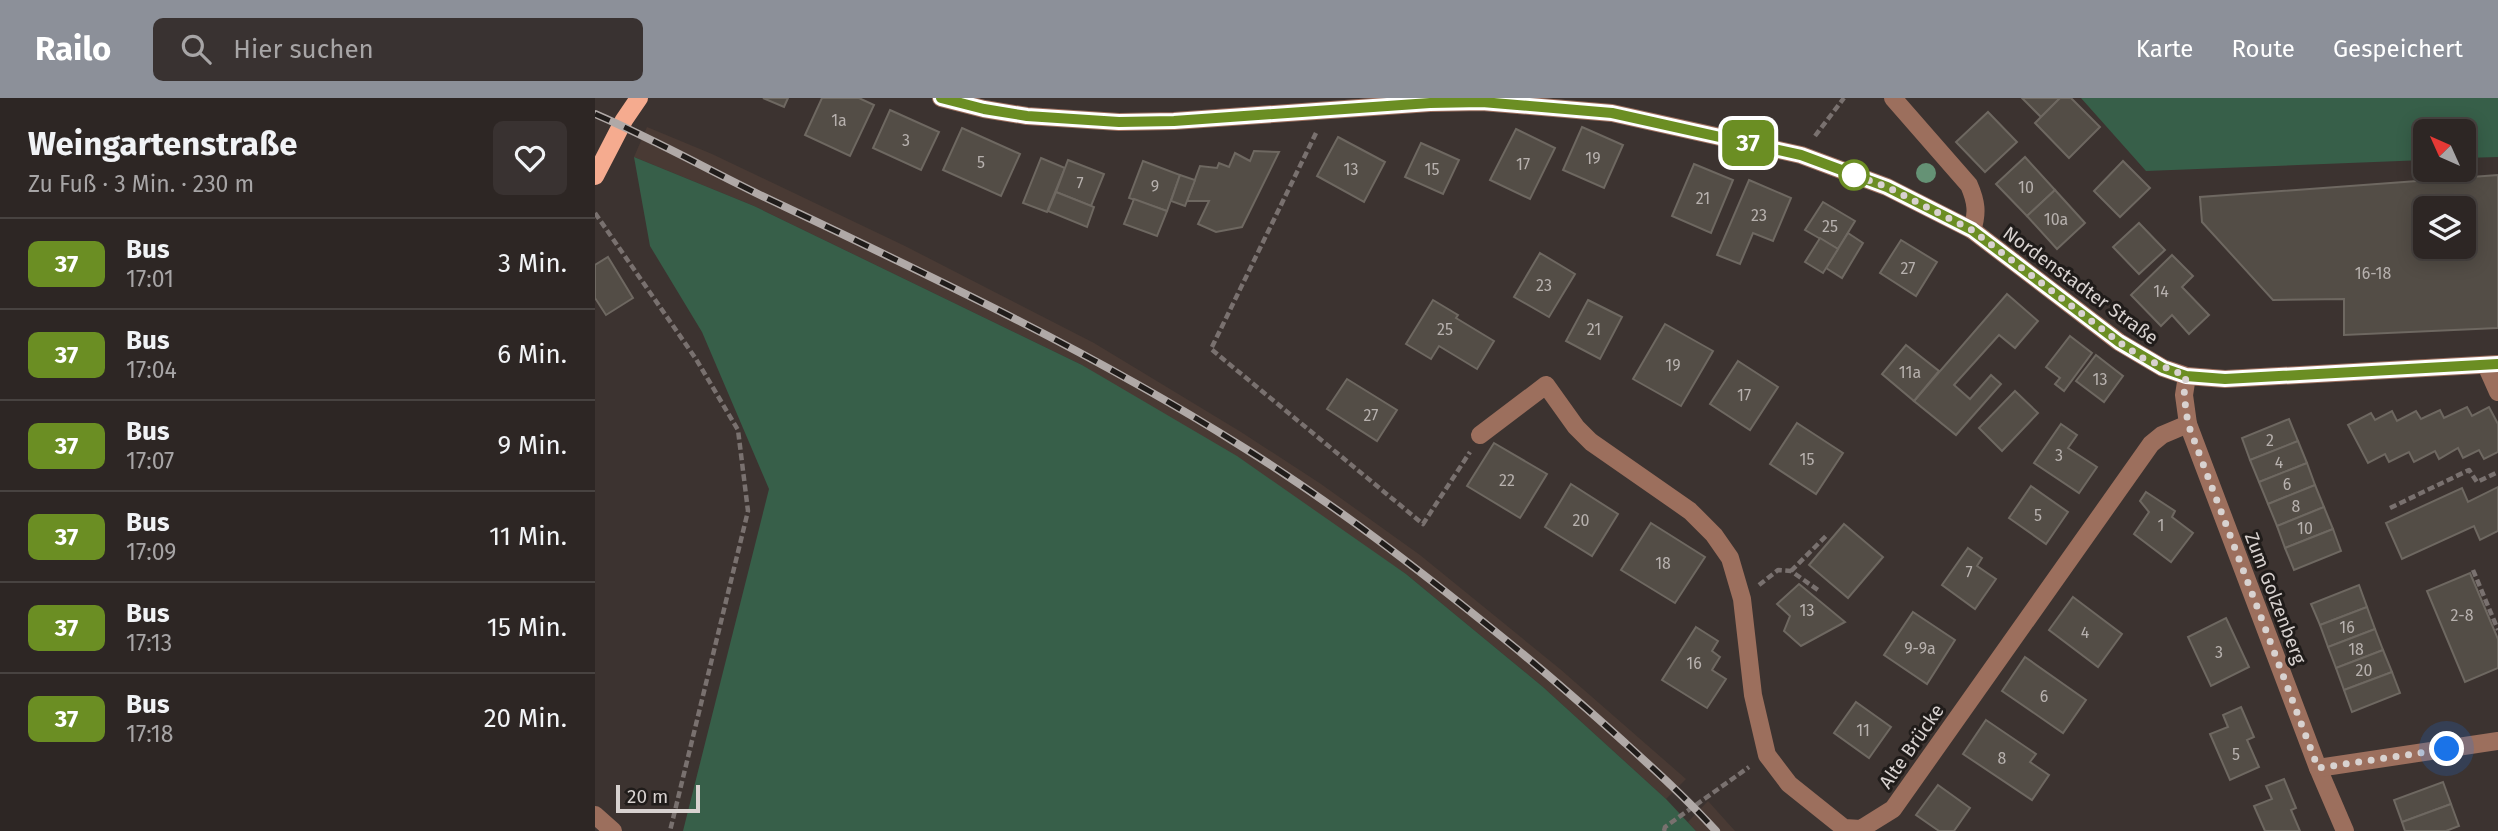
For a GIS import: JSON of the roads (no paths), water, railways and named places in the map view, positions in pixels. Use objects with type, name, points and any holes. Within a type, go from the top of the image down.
[{"type":"main road","points":[[595,176],[624,120],[639,98]]},
{"type":"street","points":[[941,98],[1027,116],[1107,121],[1174,121],[1482,100],[1612,113],[1801,155],[1887,187],[1972,230]]},
{"type":"street","name":"Nordenstadter Straße","points":[[1893,98],[1969,185],[1975,199],[1977,216],[1972,230],[2143,358],[2186,376],[2225,379],[2492,364]]},
{"type":"street","points":[[2492,364],[2498,392]]},
{"type":"street","name":"Zum Golzenberg","points":[[2186,376],[2184,395],[2188,424],[2318,768],[2345,831]]},
{"type":"street","name":"Alte Brücke","points":[[1480,435],[1546,386],[1576,427],[1591,442],[1690,511],[1714,535],[1730,558],[1742,599],[1753,695],[1767,755],[1789,784],[1844,828],[1861,829],[1893,809],[2151,444],[2162,435],[2188,424]]},
{"type":"street","points":[[2318,768],[2498,741]]},
{"type":"street","points":[[595,815],[613,831]]},
{"type":"railway","points":[[595,114],[1064,344],[1183,411],[1275,468],[1374,537],[1518,650],[1648,764],[1716,831]]}]
